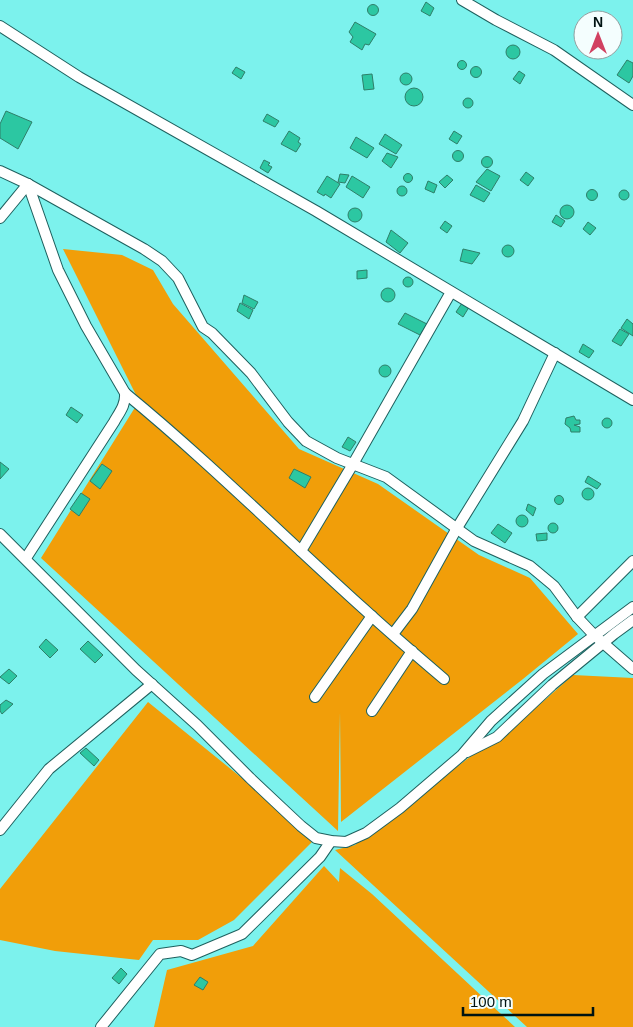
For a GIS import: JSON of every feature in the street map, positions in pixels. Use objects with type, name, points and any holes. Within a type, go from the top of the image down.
[{"type":"street","points":[[462,0],[554,50],[633,105]]},
{"type":"street","points":[[0,26],[79,77],[316,211],[633,400]]},
{"type":"street","points":[[0,171],[28,184],[162,261],[178,278],[203,327],[212,333],[252,372],[288,422],[306,441],[320,450],[386,477],[474,541],[530,566],[554,586],[577,618],[633,669]]},
{"type":"street","points":[[0,218],[28,184]]},
{"type":"street","points":[[28,184],[58,270],[86,326],[125,393],[444,679]]},
{"type":"street","points":[[301,551],[451,292]]},
{"type":"street","points":[[393,634],[412,610],[457,528],[523,421],[555,353]]},
{"type":"street","points":[[26,558],[124,406],[125,393]]},
{"type":"street","points":[[0,534],[152,684],[301,826],[316,838],[331,841],[346,842],[366,833],[400,808],[462,755],[491,722],[543,674],[633,606]]},
{"type":"street","points":[[577,618],[633,561]]},
{"type":"street","points":[[315,697],[372,616]]},
{"type":"street","points":[[462,755],[497,737],[552,685],[633,620]]},
{"type":"street","points":[[372,711],[412,652]]},
{"type":"street","points":[[0,830],[49,769],[152,684]]},
{"type":"street","points":[[100,1027],[160,954],[181,951],[192,954],[242,934],[320,857],[331,841]]},
{"type":"shaded area","points":[[63,249],[122,255],[153,270],[173,304],[299,449],[378,484],[479,555],[530,578],[578,634],[341,822],[340,712],[338,831],[41,558],[139,401]]},
{"type":"shaded area","points":[[573,675],[633,678],[633,1027],[527,1027],[335,850],[355,845],[471,756],[496,743]]},
{"type":"shaded area","points":[[148,702],[316,838],[234,920],[198,940],[153,940],[139,960],[55,951],[0,940],[0,889]]},
{"type":"shaded area","points":[[324,866],[339,882],[340,868],[372,894],[515,1027],[154,1027],[167,970],[253,946]]},
{"type":"building","points":[[426,2],[434,8],[430,16],[421,11]]},
{"type":"building","points":[[371,5],[375,5],[378,10],[377,14],[371,15],[368,12],[368,8]]},
{"type":"building","points":[[355,22],[376,34],[369,45],[365,44],[362,50],[350,42],[353,37],[349,32]]},
{"type":"building","points":[[513,45],[518,47],[520,52],[518,57],[513,59],[508,57],[506,52],[508,47]]},
{"type":"building","points":[[462,60],[467,65],[462,70],[457,65]]},
{"type":"building","points":[[627,60],[633,63],[633,76],[629,83],[617,75]]},
{"type":"building","points":[[236,67],[245,72],[241,79],[232,73]]},
{"type":"building","points":[[474,67],[478,67],[481,72],[480,76],[474,77],[471,74],[471,70]]},
{"type":"building","points":[[519,71],[525,75],[520,84],[513,79]]},
{"type":"building","points":[[406,73],[412,79],[406,85],[400,79]]},
{"type":"building","points":[[372,74],[374,89],[364,90],[362,75]]},
{"type":"building","points":[[414,88],[420,91],[423,97],[420,103],[414,106],[408,103],[405,97],[408,91]]},
{"type":"building","points":[[466,98],[470,98],[473,103],[472,107],[466,108],[463,105],[463,101]]},
{"type":"building","points":[[6,111],[32,122],[18,149],[0,138],[0,124]]},
{"type":"building","points":[[267,114],[279,121],[275,127],[263,121]]},
{"type":"building","points":[[289,131],[300,138],[298,142],[301,144],[296,152],[281,144]]},
{"type":"building","points":[[454,131],[462,136],[457,144],[449,139]]},
{"type":"building","points":[[385,134],[402,145],[396,154],[379,144]]},
{"type":"building","points":[[356,137],[374,148],[367,158],[350,148]]},
{"type":"building","points":[[456,151],[460,151],[463,156],[462,160],[456,161],[453,158],[453,154]]},
{"type":"building","points":[[387,153],[398,157],[391,168],[382,161]]},
{"type":"building","points":[[485,157],[489,157],[492,162],[491,166],[485,167],[482,164],[482,160]]},
{"type":"building","points":[[264,160],[270,163],[268,165],[272,167],[268,173],[260,168]]},
{"type":"building","points":[[487,169],[500,176],[491,191],[476,182]]},
{"type":"building","points":[[526,172],[534,178],[528,186],[520,180]]},
{"type":"building","points":[[408,173],[413,178],[408,183],[403,178]]},
{"type":"building","points":[[340,174],[349,175],[345,183],[338,182]]},
{"type":"building","points":[[447,175],[453,180],[445,188],[439,182]]},
{"type":"building","points":[[327,176],[340,184],[331,198],[317,192]]},
{"type":"building","points":[[352,176],[370,187],[363,198],[346,187]]},
{"type":"building","points":[[428,181],[437,185],[434,193],[425,189]]},
{"type":"building","points":[[476,185],[490,193],[484,202],[470,195]]},
{"type":"building","points":[[402,186],[407,191],[402,196],[397,191]]},
{"type":"building","points":[[590,190],[594,190],[597,195],[596,199],[590,200],[587,197],[587,193]]},
{"type":"building","points":[[624,190],[629,195],[624,200],[619,195]]},
{"type":"building","points":[[567,205],[572,207],[574,212],[572,217],[567,219],[562,217],[560,212],[562,207]]},
{"type":"building","points":[[355,208],[360,210],[362,215],[360,220],[355,222],[350,220],[348,215],[350,210]]},
{"type":"building","points":[[556,215],[565,221],[561,227],[552,222]]},
{"type":"building","points":[[445,221],[452,226],[447,233],[440,228]]},
{"type":"building","points":[[588,222],[596,228],[590,235],[583,229]]},
{"type":"building","points":[[391,230],[408,243],[400,253],[386,242]]},
{"type":"building","points":[[506,245],[510,245],[514,251],[510,257],[506,257],[502,253],[502,249]]},
{"type":"building","points":[[463,249],[480,253],[472,264],[460,261]]},
{"type":"building","points":[[367,270],[367,278],[357,279],[357,271]]},
{"type":"building","points":[[406,277],[410,277],[413,282],[412,286],[406,287],[403,284],[403,280]]},
{"type":"building","points":[[385,288],[391,288],[395,295],[391,302],[385,302],[381,298],[381,292]]},
{"type":"building","points":[[244,295],[258,302],[254,309],[242,303]]},
{"type":"building","points":[[464,300],[471,304],[463,317],[456,312]]},
{"type":"building","points":[[240,303],[253,310],[249,319],[237,311]]},
{"type":"building","points":[[405,313],[427,324],[420,335],[398,324]]},
{"type":"building","points":[[627,319],[633,324],[633,336],[621,328]]},
{"type":"building","points":[[620,329],[629,334],[621,346],[612,341]]},
{"type":"building","points":[[583,344],[594,351],[589,358],[579,352]]},
{"type":"building","points":[[385,365],[391,371],[385,377],[379,371]]},
{"type":"building","points":[[71,407],[83,415],[77,423],[66,415]]},
{"type":"building","points":[[574,416],[576,420],[580,420],[580,424],[574,425],[580,427],[580,432],[571,432],[570,428],[565,424],[566,418]]},
{"type":"building","points":[[607,418],[612,423],[607,428],[602,423]]},
{"type":"building","points":[[348,437],[356,442],[350,451],[342,447]]},
{"type":"building","points":[[0,462],[9,469],[0,479]]},
{"type":"building","points":[[102,464],[112,471],[100,489],[90,481]]},
{"type":"building","points":[[294,469],[311,477],[305,488],[289,478]]},
{"type":"building","points":[[588,476],[601,484],[597,489],[585,482]]},
{"type":"building","points":[[588,488],[594,494],[588,500],[582,494]]},
{"type":"building","points":[[81,493],[90,499],[79,516],[70,509]]},
{"type":"building","points":[[559,495],[564,500],[559,505],[554,500]]},
{"type":"building","points":[[528,504],[536,508],[533,516],[526,510]]},
{"type":"building","points":[[524,515],[527,516],[527,526],[520,527],[517,526],[516,519],[517,516]]},
{"type":"building","points":[[553,523],[558,528],[553,533],[548,528]]},
{"type":"building","points":[[498,524],[512,533],[505,543],[491,533]]},
{"type":"building","points":[[547,533],[547,540],[537,541],[536,534]]},
{"type":"building","points":[[46,639],[58,650],[50,658],[39,647]]},
{"type":"building","points":[[88,641],[103,655],[95,663],[80,649]]},
{"type":"building","points":[[9,669],[17,676],[9,684],[0,677]]},
{"type":"building","points":[[6,700],[13,704],[2,714],[0,705]]},
{"type":"building","points":[[86,748],[99,760],[94,766],[80,753]]},
{"type":"building","points":[[121,968],[127,974],[119,984],[112,978]]},
{"type":"building","points":[[200,977],[208,982],[203,990],[194,985]]}]
